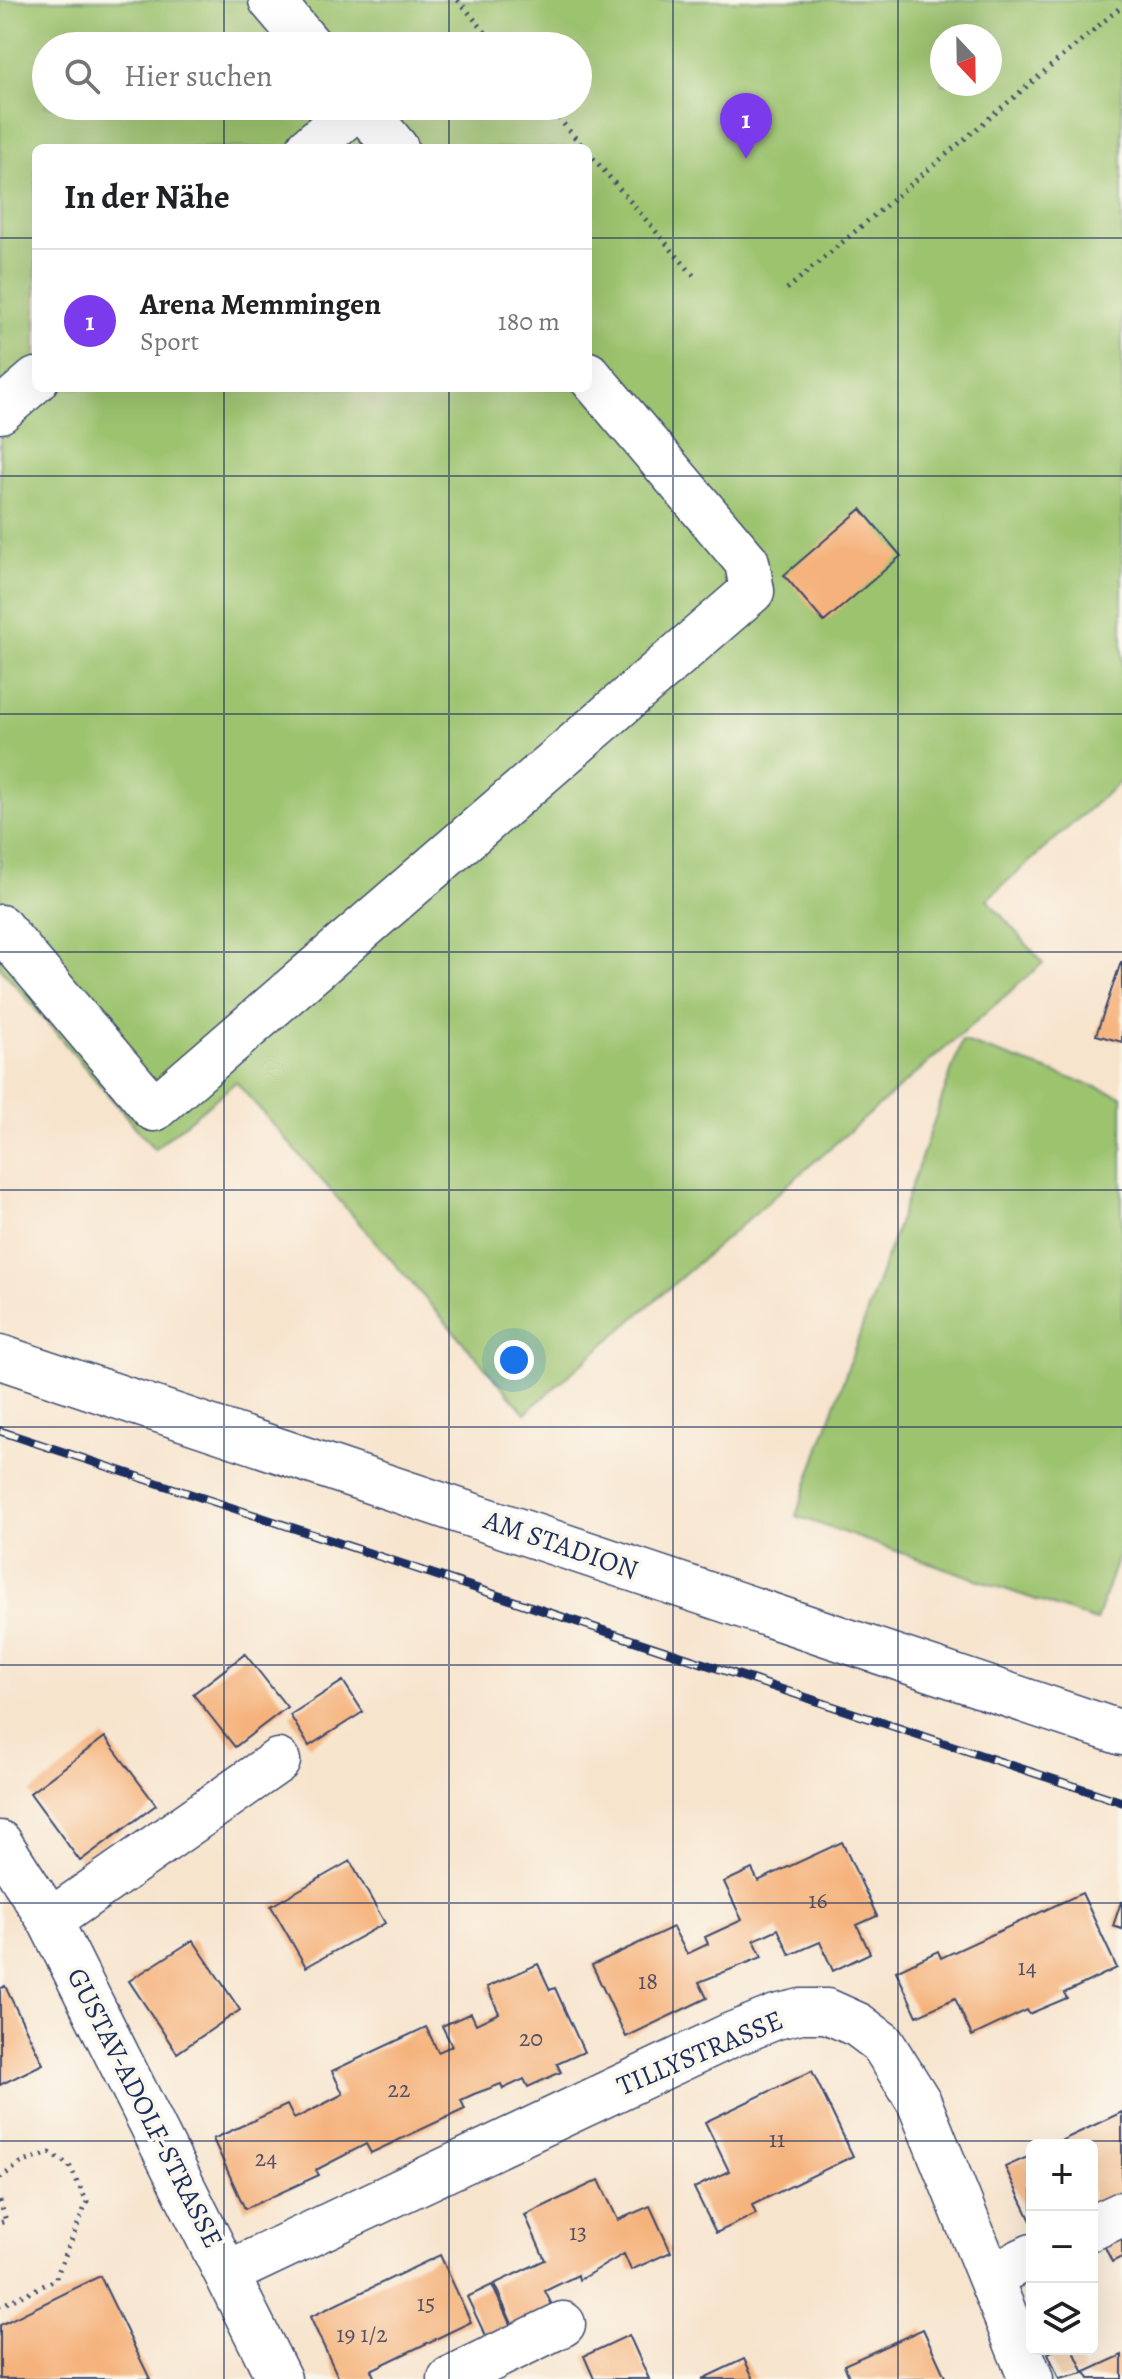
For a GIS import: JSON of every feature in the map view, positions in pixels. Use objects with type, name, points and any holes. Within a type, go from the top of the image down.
[{"type":"street","points":[[271,0],[298,32]]},
{"type":"street","points":[[314,144],[342,120]]},
{"type":"street","points":[[371,120],[392,144]]},
{"type":"street","points":[[0,927],[154,1109],[752,591],[747,562],[592,379]]},
{"type":"street","points":[[0,411],[32,383]]},
{"type":"street","name":"AM STADION","points":[[0,1357],[1120,1727]]},
{"type":"street","points":[[50,1921],[278,1761]]},
{"type":"street","name":"GUSTAV-ADOLF-STRASSE","points":[[0,1843],[50,1921],[279,2379]]},
{"type":"street","name":"TILLYSTRASSE","points":[[228,2273],[731,2035],[776,2017],[801,2011],[827,2011],[870,2034],[898,2066],[919,2102],[1031,2379]]},
{"type":"street","points":[[1098,2225],[1122,2214]]},
{"type":"street","points":[[990,2276],[1026,2259]]},
{"type":"street","points":[[450,2379],[563,2324]]},
{"type":"path","points":[[458,0],[485,32]]},
{"type":"path","points":[[787,289],[1122,6]]},
{"type":"path","points":[[560,120],[581,144]]},
{"type":"path","points":[[592,157],[694,276]]},
{"type":"path","points":[[0,2178],[21,2163],[50,2153],[69,2165],[87,2202],[55,2280],[0,2306]]},
{"type":"path","points":[[0,2201],[6,2221],[0,2223]]},
{"type":"green space","points":[[0,0],[1122,0],[1122,780],[987,899],[1043,963],[525,1413],[236,1082],[154,1149],[0,967]]},
{"type":"green space","points":[[962,1041],[1122,1096],[1122,1545],[1096,1621],[796,1516]]},
{"type":"building","points":[[861,509],[901,556],[824,622],[784,575]]},
{"type":"building","points":[[1122,962],[1122,1042],[1096,1035]]},
{"type":"building","points":[[245,1654],[287,1707],[235,1747],[193,1694]]},
{"type":"building","points":[[343,1681],[363,1712],[309,1746],[290,1715]]},
{"type":"building","points":[[105,1737],[156,1805],[80,1861],[30,1793]]},
{"type":"building","points":[[842,1842],[877,1916],[857,1925],[870,1953],[833,1971],[820,1942],[790,1955],[778,1929],[754,1940],[762,1957],[699,1982],[707,1998],[626,2037],[592,1965],[673,1927],[687,1954],[708,1944],[705,1937],[742,1920],[724,1882],[752,1869],[758,1881]]},
{"type":"building","points":[[350,1861],[385,1923],[306,1967],[271,1906]]},
{"type":"building","points":[[1082,1893],[1117,1968],[1064,1993],[1067,1998],[1029,2014],[1027,2010],[972,2036],[955,1998],[917,2016],[896,1971],[938,1951],[941,1958]]},
{"type":"building","points":[[1122,1902],[1122,1929],[1113,1926]]},
{"type":"building","points":[[193,1940],[240,2010],[177,2053],[129,1981]]},
{"type":"building","points":[[538,1964],[550,1990],[555,1988],[584,2052],[557,2064],[561,2072],[528,2087],[524,2079],[503,2089],[501,2084],[474,2094],[461,2100],[465,2109],[371,2153],[366,2144],[316,2170],[319,2175],[245,2209],[213,2139],[287,2105],[294,2119],[343,2094],[332,2071],[426,2027],[438,2052],[452,2046],[442,2026],[471,2013],[476,2024],[499,2013],[487,1987]]},
{"type":"building","points":[[5,1986],[43,2064],[0,2085],[0,1989]]},
{"type":"building","points":[[812,2071],[853,2156],[752,2205],[756,2214],[716,2233],[694,2188],[729,2171],[705,2122]]},
{"type":"building","points":[[1122,2112],[1122,2192],[1098,2208],[1098,2139],[1065,2139]]},
{"type":"building","points":[[1026,2158],[1026,2211],[1005,2167]]},
{"type":"building","points":[[599,2180],[618,2220],[650,2206],[671,2252],[631,2270],[624,2254],[579,2280],[578,2275],[545,2291],[553,2307],[513,2326],[494,2284],[545,2260],[525,2215]]},
{"type":"building","points":[[1122,2232],[1122,2257],[1112,2262],[1102,2241]]},
{"type":"building","points":[[440,2255],[471,2322],[371,2370],[375,2379],[339,2379],[310,2317]]},
{"type":"building","points":[[100,2276],[150,2379],[0,2379],[0,2325]]},
{"type":"building","points":[[492,2285],[511,2326],[486,2337],[467,2297]]},
{"type":"building","points":[[923,2329],[946,2379],[850,2379],[844,2365]]},
{"type":"building","points":[[629,2335],[649,2379],[594,2379],[584,2356]]},
{"type":"building","points":[[1049,2355],[1076,2355],[1084,2373],[1059,2379]]},
{"type":"building","points":[[1122,2355],[1122,2379],[1089,2379],[1085,2372]]},
{"type":"building","points":[[744,2359],[754,2379],[702,2379]]},
{"type":"railway","points":[[0,1431],[1122,1802]]},
{"type":"place","name":"Arena Memmingen","points":[[746,159]]}]
